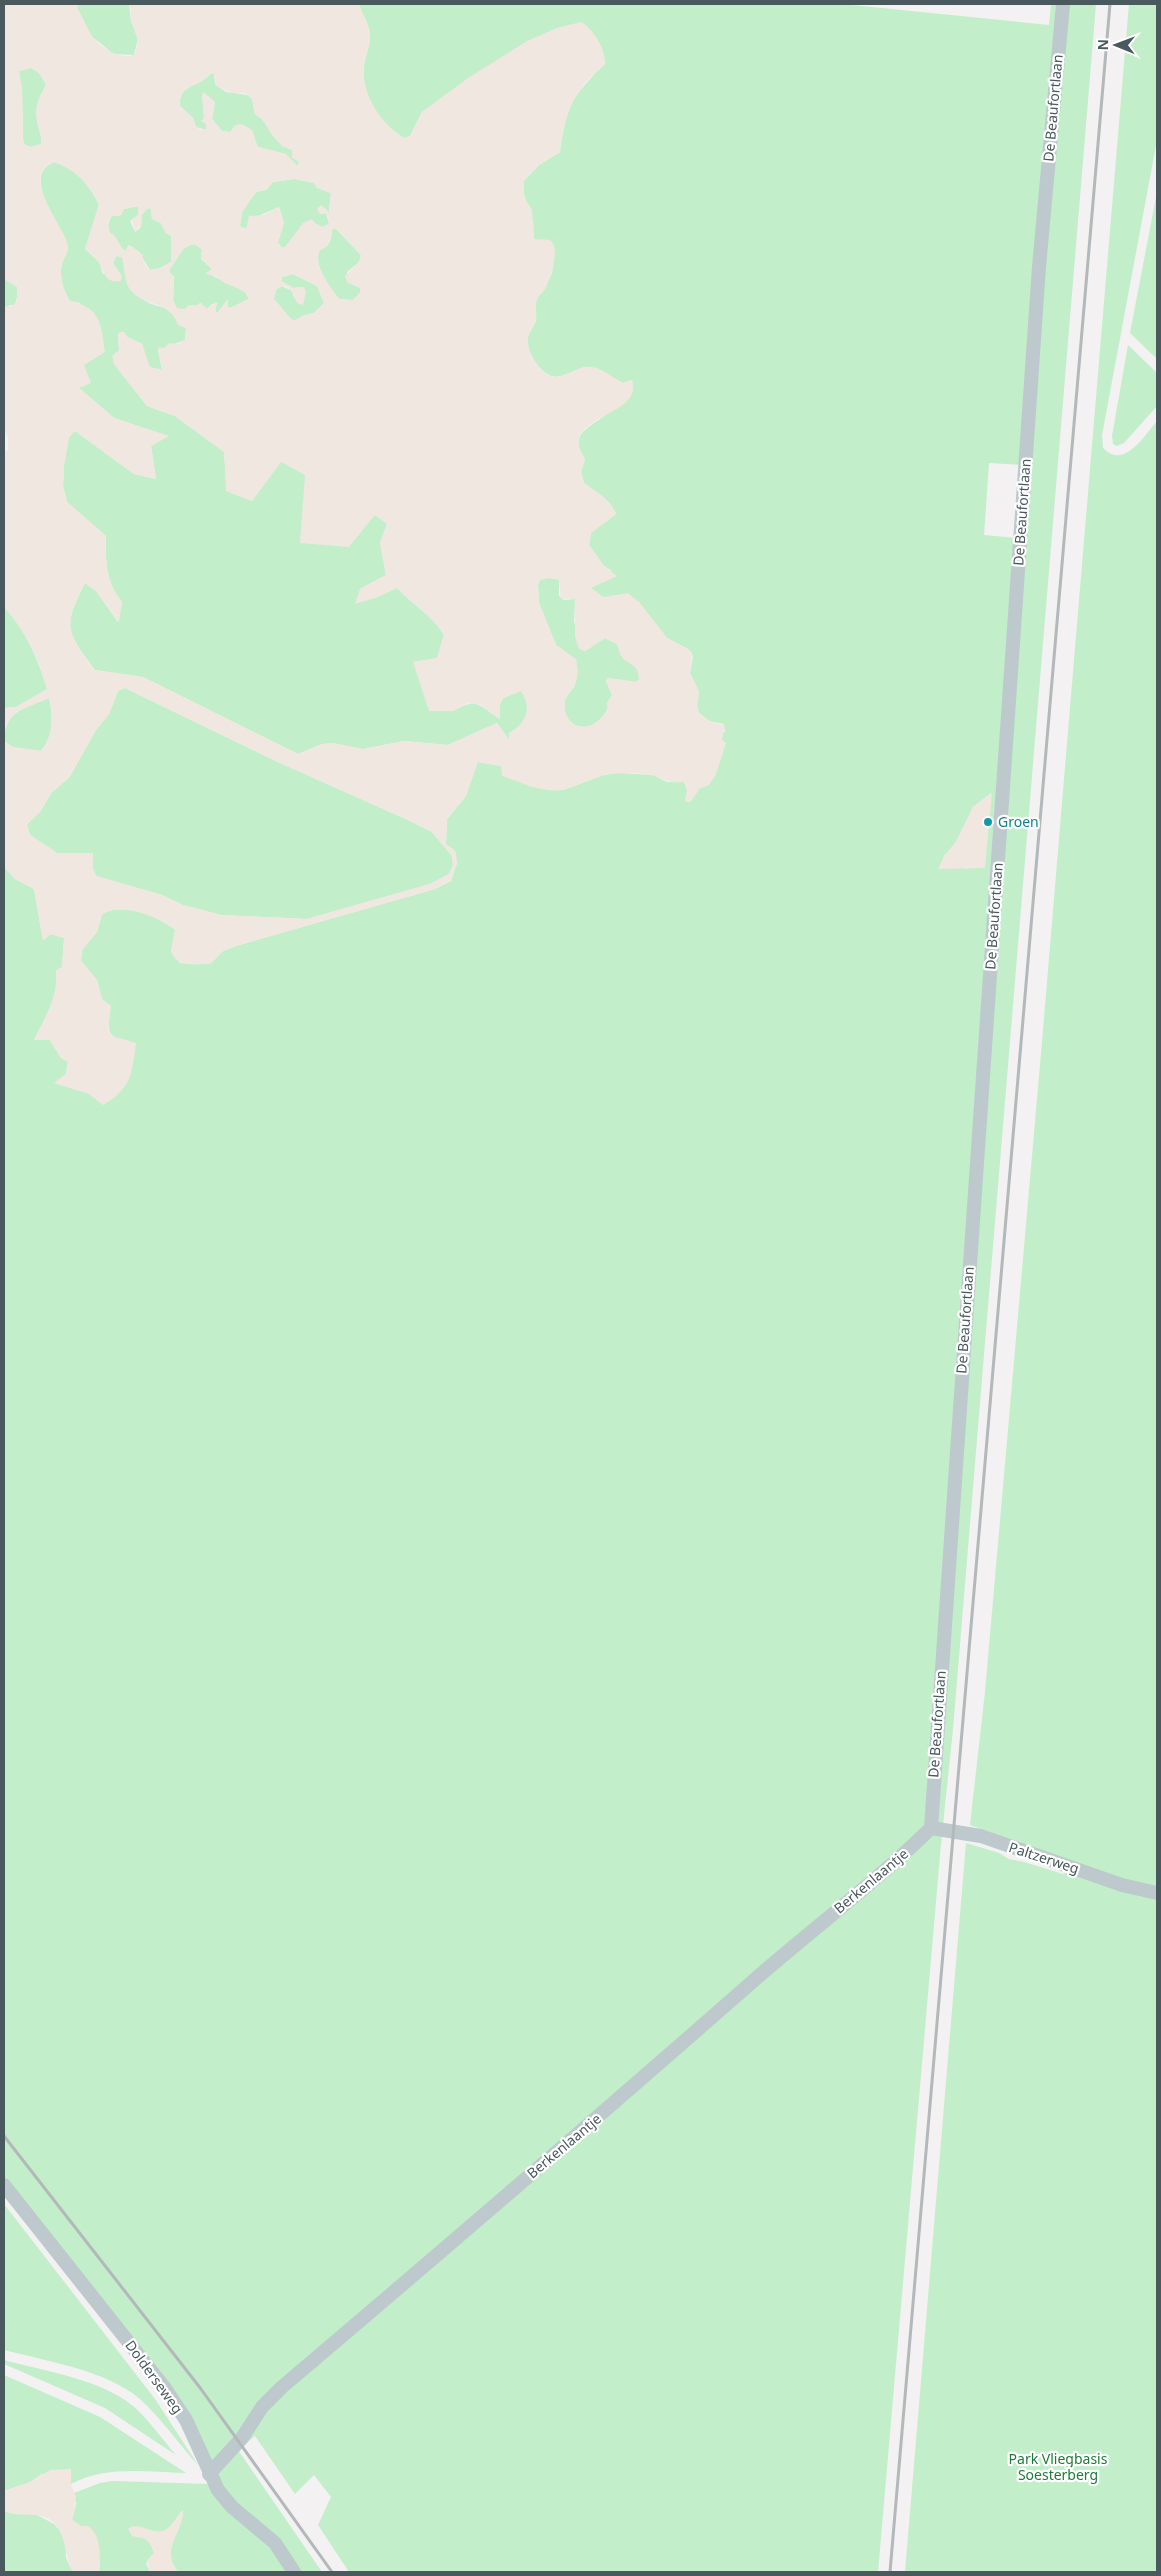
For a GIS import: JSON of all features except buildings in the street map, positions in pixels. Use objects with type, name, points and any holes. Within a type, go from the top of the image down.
[{"type":"street","name":"De Beaufortlaan","points":[[931,1828],[1039,267],[1063,4]]},
{"type":"street","name":"Paltzerweg","points":[[931,1828],[981,1836],[1122,1885],[1157,1893]]},
{"type":"street","name":"Berkenlaantje","points":[[209,2474],[242,2438],[262,2407],[282,2387],[625,2094],[787,1951],[910,1848],[931,1828]]},
{"type":"street","name":"Dolderseweg","points":[[4,2185],[164,2387],[186,2420],[209,2474],[232,2507],[275,2543],[294,2572]]},
{"type":"green space","points":[[78,4],[129,4],[131,21],[138,39],[134,55],[113,54],[92,37],[77,8]]},
{"type":"green space","points":[[359,4],[842,4],[1049,25],[1051,4],[1096,4],[953,1729],[941,1844],[878,2572],[349,2572],[318,2525],[331,2497],[314,2475],[295,2494],[255,2436],[238,2450],[322,2572],[299,2572],[260,2525],[221,2488],[189,2419],[4,2179],[4,867],[15,879],[34,889],[43,940],[51,934],[64,938],[62,967],[56,971],[53,998],[47,1015],[34,1040],[50,1040],[61,1058],[68,1061],[66,1074],[56,1082],[90,1094],[103,1104],[136,1044],[114,1037],[111,1033],[109,1023],[111,1006],[102,999],[97,980],[81,961],[82,950],[97,932],[102,914],[120,909],[130,910],[160,920],[175,930],[171,952],[180,963],[210,964],[223,951],[236,946],[435,889],[451,881],[457,863],[453,849],[446,845],[447,819],[466,796],[477,762],[501,766],[529,786],[551,790],[563,790],[604,775],[618,773],[653,775],[667,782],[684,781],[687,791],[685,801],[690,802],[700,788],[710,783],[716,774],[721,735],[725,731],[723,724],[709,721],[699,713],[697,706],[699,692],[690,673],[693,656],[688,649],[667,638],[648,614],[603,597],[591,588],[612,571],[604,566],[589,545],[591,533],[616,514],[606,500],[584,483],[581,472],[585,459],[578,442],[580,436],[589,426],[609,412],[632,380],[623,383],[596,368],[590,367],[581,368],[557,377],[549,375],[537,364],[528,348],[529,335],[536,320],[537,300],[551,275],[553,261],[549,241],[534,240],[533,221],[522,189],[524,181],[539,165],[560,152],[564,127],[572,103],[602,62],[603,56],[598,41],[557,28],[422,112],[410,136],[404,138],[380,117],[369,98],[364,78],[364,67],[370,33]],"holes":[[[989,463],[1022,465],[1017,538],[984,535]],[[991,793],[972,867],[966,869],[944,856],[956,842],[973,807]]]},
{"type":"green space","name":"Park Vliegbasis Soesterberg","points":[[1129,4],[1157,4],[1157,140],[1102,435],[1103,448],[1111,454],[1126,453],[1140,442],[1157,421],[1157,2572],[905,2572],[966,1843],[999,1853],[1009,1859],[1063,1874],[1078,1866],[1050,1853],[970,1825],[985,1692],[1042,1042]]},
{"type":"green space","points":[[31,68],[41,75],[46,85],[37,106],[41,144],[31,147],[25,145],[23,140],[22,90],[19,71]]},
{"type":"green space","points":[[211,73],[214,74],[215,84],[226,92],[248,95],[252,99],[255,114],[262,119],[282,146],[292,150],[292,157],[299,162],[298,166],[286,154],[258,147],[245,126],[236,127],[230,132],[222,131],[212,119],[215,102],[204,93],[202,94],[204,118],[202,121],[206,124],[206,130],[196,127],[193,118],[180,106],[180,99],[186,89],[202,81]]},
{"type":"green space","points":[[54,162],[69,169],[81,178],[91,190],[99,205],[85,249],[99,262],[103,274],[119,274],[113,263],[116,256],[122,257],[129,279],[138,294],[147,302],[167,309],[175,317],[178,324],[186,328],[185,340],[158,350],[162,370],[149,367],[142,344],[127,337],[124,332],[118,333],[119,351],[115,353],[114,364],[147,406],[175,416],[224,452],[227,491],[252,501],[281,461],[375,515],[387,524],[380,543],[386,575],[360,589],[375,598],[397,588],[439,628],[444,635],[437,658],[414,662],[453,711],[468,704],[478,704],[500,719],[500,705],[503,698],[521,691],[527,703],[526,715],[520,725],[509,733],[509,740],[497,723],[448,745],[404,741],[363,749],[332,743],[322,744],[298,754],[143,677],[95,670],[78,646],[70,628],[73,610],[85,583],[96,591],[118,622],[122,602],[113,587],[108,571],[106,536],[67,502],[63,486],[69,437],[75,431],[134,474],[156,479],[151,446],[168,436],[114,418],[79,388],[83,365],[80,303],[70,301],[63,287],[61,271],[68,246],[42,189],[41,178],[45,169]]},
{"type":"green space","points":[[295,179],[314,183],[317,188],[331,193],[329,212],[325,209],[329,224],[322,227],[316,224],[294,237],[285,247],[281,247],[278,242],[284,223],[279,207],[256,217],[246,229],[240,226],[242,212],[256,192],[266,190],[273,182]]},
{"type":"green space","points":[[1157,192],[1157,359],[1130,333]]},
{"type":"green space","points":[[139,206],[138,215],[130,221],[135,232],[141,227],[142,213],[148,208],[151,209],[152,219],[161,223],[166,233],[171,236],[171,262],[160,268],[150,270],[138,251],[129,245],[125,251],[117,244],[109,230],[108,225],[112,216],[121,215],[124,209]]},
{"type":"green space","points":[[335,228],[361,255],[359,262],[347,272],[347,282],[360,288],[360,293],[353,300],[339,299],[327,283],[319,264],[319,251],[329,243],[332,230]]},
{"type":"green space","points":[[194,244],[202,249],[201,259],[212,269],[207,273],[245,292],[249,299],[230,308],[227,307],[228,299],[218,312],[215,312],[217,303],[212,304],[207,309],[200,303],[198,305],[189,305],[185,309],[177,309],[173,300],[174,277],[169,273],[170,269],[184,248]]},
{"type":"green space","points":[[293,274],[317,286],[324,303],[314,313],[302,316],[295,321],[291,319],[274,299],[275,290],[282,286],[292,291],[294,298],[304,300],[302,287],[293,288],[281,281],[282,277]]},
{"type":"green space","points":[[4,279],[17,287],[17,294],[14,305],[9,305],[4,315]]},
{"type":"green space","points":[[1128,345],[1157,373],[1157,406],[1124,443],[1117,446],[1113,444],[1112,436]]},
{"type":"green space","points":[[548,578],[559,579],[559,596],[564,600],[575,599],[574,622],[585,651],[605,638],[617,644],[623,656],[637,669],[639,679],[636,682],[608,678],[606,681],[612,695],[607,703],[608,708],[597,722],[586,727],[575,725],[565,712],[565,700],[574,687],[577,677],[577,666],[576,660],[556,645],[539,603],[538,585],[540,580]]},
{"type":"green space","points":[[4,607],[25,635],[47,689],[16,707],[4,708]]},
{"type":"green space","points":[[125,688],[280,763],[432,832],[452,856],[453,865],[449,874],[430,884],[307,919],[221,915],[183,905],[162,895],[96,876],[93,869],[93,853],[57,853],[30,835],[27,824],[40,812],[52,792],[69,778],[96,730],[109,714],[118,691]]},
{"type":"green space","points":[[49,698],[51,726],[48,739],[41,751],[13,747],[4,741],[5,731],[12,717],[25,708]]},
{"type":"green space","points":[[4,2204],[155,2399],[198,2465],[148,2406],[126,2389],[75,2368],[4,2350]]},
{"type":"green space","points":[[4,2360],[88,2382],[120,2397],[144,2417],[176,2455],[105,2408],[4,2364]]},
{"type":"green space","points":[[4,2375],[100,2417],[186,2473],[112,2472],[84,2478],[71,2484],[42,2474],[30,2482],[4,2491]]},
{"type":"green space","points":[[113,2481],[209,2484],[270,2547],[287,2572],[178,2572],[173,2563],[171,2549],[182,2519],[183,2510],[172,2525],[163,2531],[131,2527],[136,2537],[148,2541],[154,2553],[146,2563],[150,2572],[99,2572],[100,2562],[81,2526],[72,2520],[76,2504],[74,2493],[100,2483]]},
{"type":"green space","points":[[4,2511],[37,2515],[54,2524],[65,2536],[66,2558],[73,2572],[4,2572]]},
{"type":"sand","points":[[4,4],[78,4],[77,8],[96,41],[111,52],[128,56],[134,55],[138,41],[131,20],[129,4],[359,4],[370,33],[364,67],[364,77],[369,98],[380,117],[404,138],[410,136],[422,112],[468,78],[527,41],[557,28],[581,22],[586,25],[601,46],[605,64],[588,80],[576,96],[565,123],[560,152],[539,165],[524,181],[524,197],[532,210],[534,239],[549,240],[555,248],[554,262],[548,283],[537,299],[536,319],[529,335],[528,344],[537,364],[552,377],[561,376],[580,368],[590,367],[600,370],[623,383],[632,380],[632,392],[626,402],[581,433],[579,445],[585,459],[581,472],[584,483],[606,500],[616,514],[591,533],[589,545],[604,566],[617,576],[591,588],[603,597],[628,593],[640,603],[667,638],[692,652],[690,673],[699,692],[697,706],[699,713],[708,721],[725,726],[722,740],[726,743],[716,774],[708,786],[700,788],[690,802],[685,801],[687,791],[684,782],[671,781],[639,773],[613,773],[565,789],[550,790],[533,787],[502,776],[501,766],[478,762],[466,796],[447,818],[446,844],[456,852],[457,863],[451,880],[435,889],[236,946],[223,951],[210,964],[188,964],[178,961],[171,952],[175,930],[160,920],[130,910],[120,909],[102,914],[97,932],[82,950],[81,961],[97,980],[102,999],[111,1006],[108,1030],[112,1036],[136,1043],[131,1072],[125,1087],[103,1105],[89,1094],[54,1083],[66,1074],[68,1062],[61,1058],[50,1040],[34,1040],[47,1015],[53,998],[56,970],[62,967],[64,938],[51,934],[43,941],[34,889],[15,879],[4,867],[4,741],[13,747],[41,751],[50,732],[52,712],[49,698],[16,712],[4,727],[4,708],[16,707],[47,689],[40,666],[25,635],[4,607],[4,453],[8,450],[8,437],[4,429],[4,315],[6,312],[4,307],[14,305],[17,300],[17,287],[4,279]],"holes":[[[31,68],[39,73],[46,85],[36,110],[41,144],[31,147],[25,145],[23,140],[22,90],[19,71]],[[211,73],[214,74],[216,86],[232,93],[245,93],[252,99],[255,114],[262,119],[282,146],[292,150],[292,157],[299,162],[298,166],[286,154],[258,147],[252,130],[241,124],[235,125],[230,132],[222,131],[212,119],[215,102],[204,93],[202,94],[204,118],[201,121],[206,124],[206,129],[201,130],[196,127],[193,118],[180,106],[180,98],[186,89],[201,82]],[[53,162],[81,178],[99,204],[85,249],[96,259],[106,277],[111,281],[121,281],[122,276],[113,263],[116,256],[122,257],[126,281],[134,294],[162,307],[174,316],[178,325],[186,328],[185,340],[178,344],[169,343],[164,348],[158,347],[162,370],[150,367],[142,344],[127,337],[124,332],[118,333],[119,350],[112,356],[114,364],[147,406],[175,416],[224,452],[226,491],[252,501],[281,462],[305,475],[300,543],[349,547],[375,515],[387,524],[380,543],[386,575],[360,589],[355,604],[375,598],[397,588],[440,628],[444,635],[437,658],[413,662],[429,711],[453,711],[468,703],[481,705],[500,719],[500,705],[503,698],[521,691],[527,704],[526,715],[524,721],[509,733],[509,739],[497,723],[448,745],[404,741],[363,749],[332,743],[322,744],[298,754],[143,677],[94,670],[73,637],[71,628],[73,609],[85,583],[96,591],[119,622],[122,602],[113,587],[108,571],[106,536],[66,501],[63,486],[69,437],[75,431],[134,474],[156,479],[151,446],[169,436],[114,418],[79,388],[91,383],[84,365],[105,352],[101,326],[94,313],[81,304],[70,301],[65,292],[61,271],[68,246],[45,200],[40,178],[44,169]],[[295,179],[314,183],[317,188],[331,193],[329,212],[321,205],[317,209],[320,214],[327,214],[329,224],[322,227],[312,219],[303,223],[285,247],[281,247],[278,242],[284,223],[278,207],[264,215],[249,216],[246,229],[240,226],[242,212],[256,192],[266,190],[273,182]],[[138,206],[138,215],[130,221],[133,223],[135,233],[138,227],[141,227],[142,215],[148,208],[151,209],[152,219],[161,223],[166,233],[171,236],[171,262],[161,268],[150,270],[144,263],[143,255],[130,245],[125,251],[123,250],[115,236],[109,232],[108,220],[112,216],[120,216],[124,209]],[[335,228],[361,255],[359,262],[345,276],[347,282],[360,288],[360,293],[353,300],[339,299],[327,283],[321,270],[318,257],[319,251],[329,243],[332,230]],[[194,244],[202,249],[201,258],[212,269],[205,274],[216,276],[224,283],[240,289],[248,295],[249,299],[230,308],[228,307],[228,299],[218,312],[216,312],[216,302],[207,309],[201,303],[189,305],[185,309],[177,308],[173,300],[174,276],[170,273],[170,269],[184,248]],[[293,274],[317,286],[324,303],[314,313],[302,316],[295,321],[291,319],[274,299],[277,288],[285,286],[292,291],[297,303],[303,305],[306,292],[304,287],[293,288],[281,281],[282,277]],[[549,578],[559,580],[561,599],[575,599],[575,637],[579,649],[585,651],[605,638],[617,644],[622,657],[635,667],[638,672],[639,679],[636,682],[608,678],[606,681],[612,695],[607,703],[608,709],[592,725],[586,727],[575,725],[567,717],[565,700],[576,680],[576,659],[556,645],[539,603],[538,585],[540,580]],[[125,688],[280,763],[432,832],[452,856],[453,865],[449,874],[430,884],[307,919],[221,915],[183,905],[162,895],[96,876],[93,869],[93,853],[57,853],[30,835],[27,824],[40,812],[52,792],[69,778],[96,730],[109,714],[118,691]]]},
{"type":"sand","points":[[992,793],[985,868],[938,869],[944,856],[956,842],[973,807]]},
{"type":"sand","points":[[71,2469],[71,2484],[76,2497],[72,2520],[81,2526],[88,2526],[96,2535],[99,2547],[99,2572],[73,2572],[59,2529],[46,2517],[4,2511],[4,2491],[30,2482],[50,2470]]},
{"type":"sand","points":[[183,2510],[182,2519],[171,2549],[173,2564],[178,2572],[150,2572],[147,2560],[154,2553],[151,2545],[144,2539],[132,2536],[128,2529],[137,2526],[160,2532],[171,2526]]},
{"type":"railway","points":[[890,2572],[1110,4]]},
{"type":"railway","points":[[4,2136],[201,2389],[332,2572]]},
{"type":"place","name":"Groen","points":[[988,822]]}]
